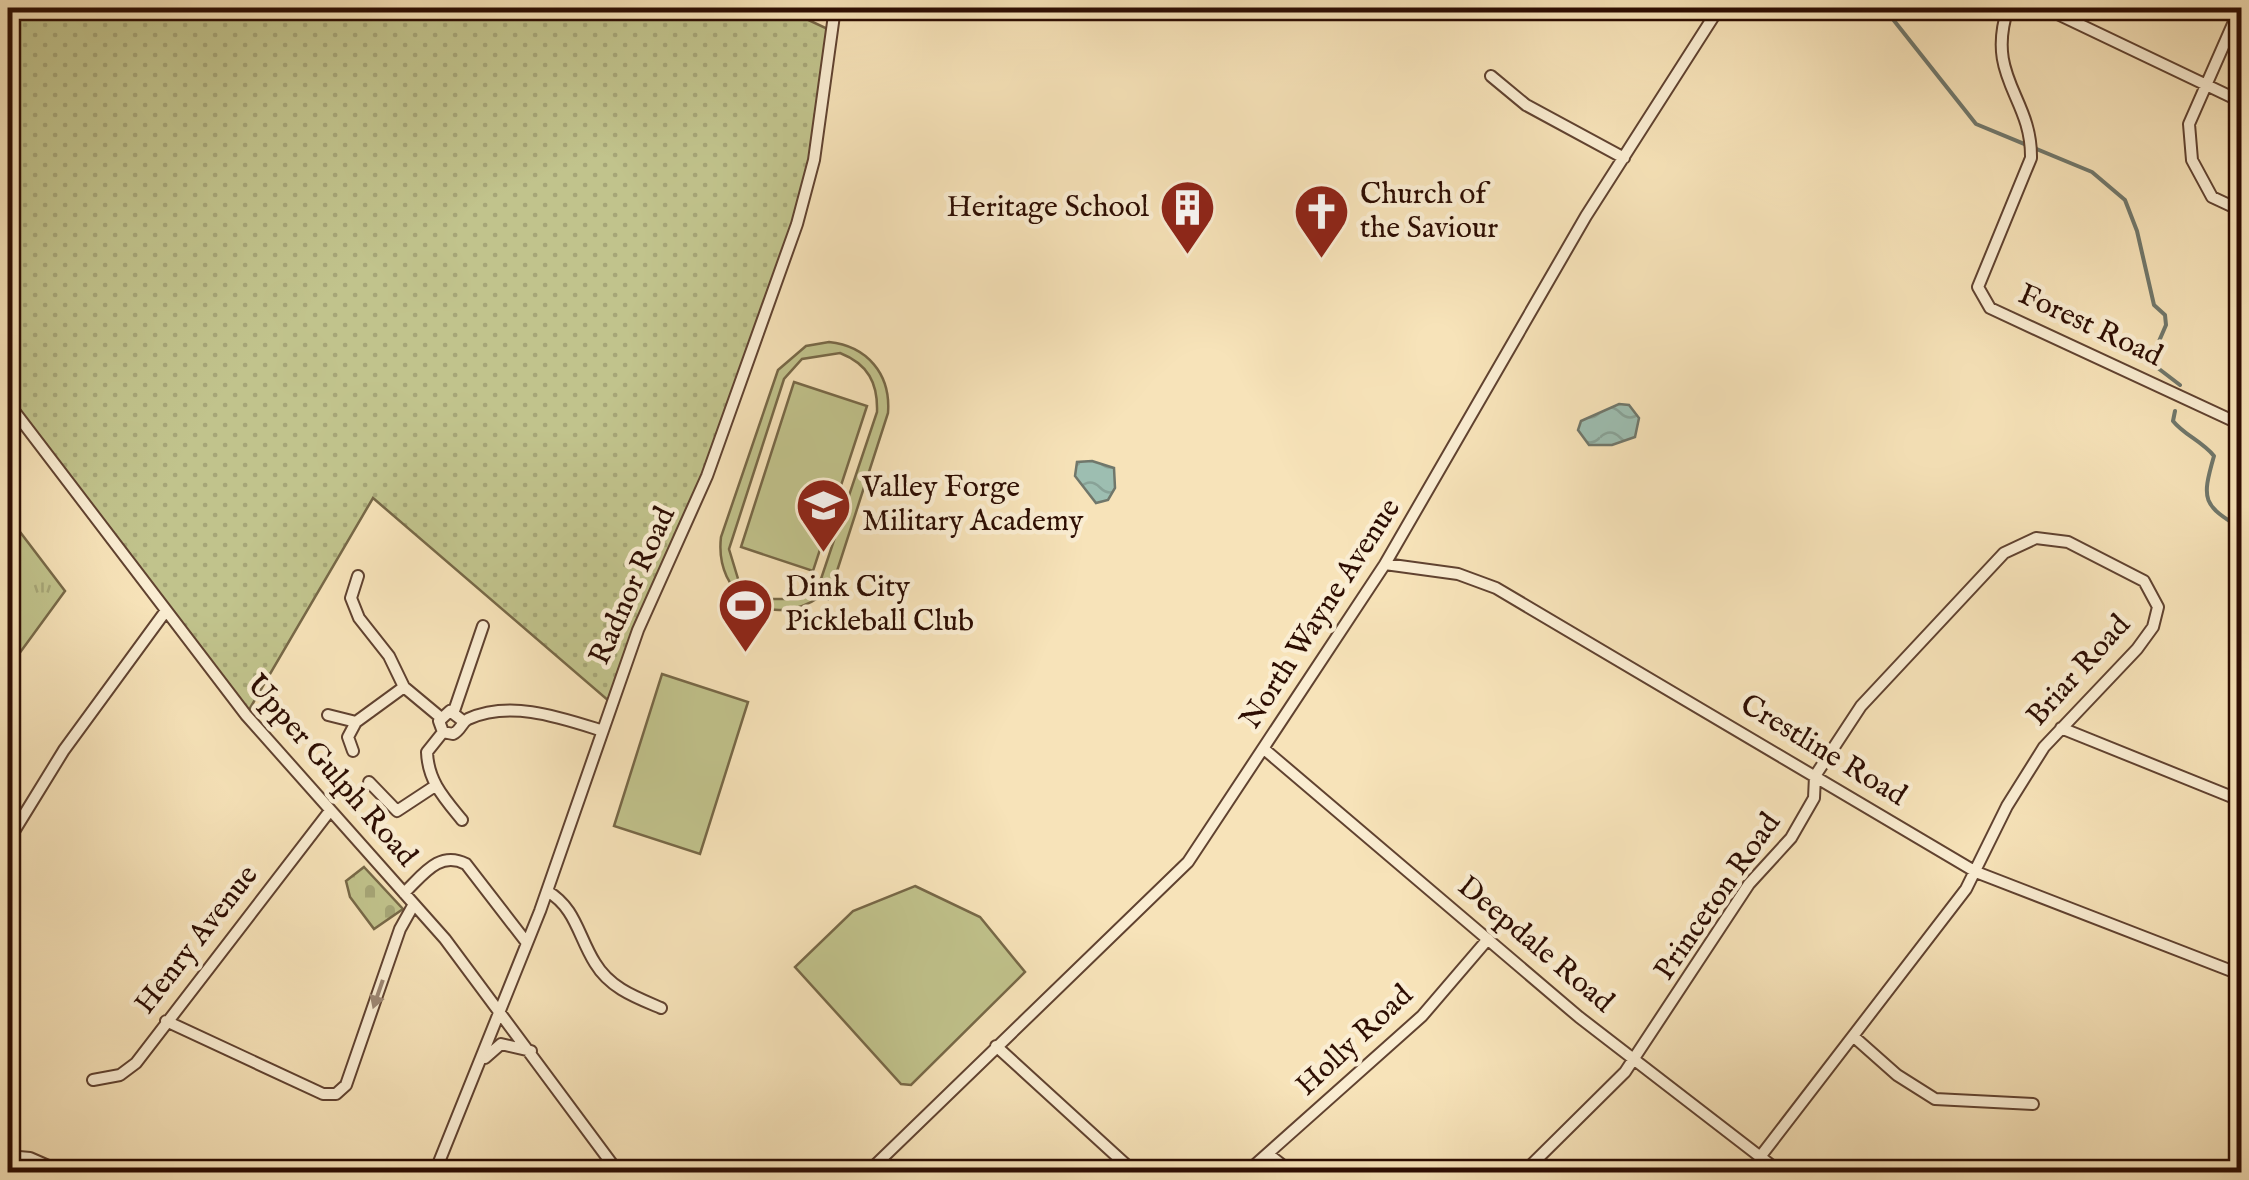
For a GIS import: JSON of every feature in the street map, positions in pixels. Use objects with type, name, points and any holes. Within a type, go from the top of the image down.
[{"type":"street","name":"Radnor Road","points":[[434,1172],[547,892],[600,730],[653,591],[707,476],[797,224],[814,160],[835,8]]},
{"type":"street","name":"North Wayne Avenue","points":[[870,1172],[996,1046],[1171,882],[1386,564],[1624,158],[1720,8]]},
{"type":"street","name":"Forest Road","points":[[2008,8],[2002,24],[2006,82],[2021,105],[2031,141],[2031,158],[1978,287],[1990,308],[2242,424]]},
{"type":"street","points":[[2044,8],[2242,102]]},
{"type":"street","points":[[2240,8],[2189,124],[2192,160],[2212,197],[2242,211]]},
{"type":"street","points":[[1491,76],[1526,105],[1624,158]]},
{"type":"street","name":"Upper Gulph Road","points":[[8,402],[165,612],[329,812],[404,892],[501,1011],[618,1172]]},
{"type":"street","name":"Briar Road","points":[[1760,1157],[1976,872],[2014,794],[2060,728],[2137,649],[2153,627],[2158,607],[2153,591],[2136,576],[2068,542],[2036,538],[2004,553],[1861,706],[1814,776]]},
{"type":"street","name":"Crestline Road","points":[[1386,564],[1458,574],[1496,588],[1976,872],[2242,975]]},
{"type":"street","points":[[358,576],[351,598],[354,609],[389,656],[404,686],[440,717],[443,732],[427,752],[434,786],[462,820]]},
{"type":"street","points":[[8,841],[64,750],[165,612]]},
{"type":"street","points":[[440,717],[454,711],[483,626]]},
{"type":"street","points":[[353,750],[348,737],[356,722],[404,686]]},
{"type":"street","points":[[454,711],[463,721]]},
{"type":"street","points":[[443,732],[457,733],[463,721],[486,714],[527,712],[600,730]]},
{"type":"street","points":[[328,714],[356,722]]},
{"type":"street","points":[[2060,728],[2242,801]]},
{"type":"street","name":"Deepdale Road","points":[[1264,749],[1488,939],[1780,1172]]},
{"type":"street","name":"Princeton Road","points":[[1530,1171],[1635,1059],[1750,884],[1791,838],[1814,798],[1814,776]]},
{"type":"street","points":[[369,782],[398,811],[434,786]]},
{"type":"street","name":"Henry Avenue","points":[[93,1080],[120,1076],[136,1062],[329,812]]},
{"type":"street","points":[[404,892],[440,859],[454,858],[466,864],[527,943]]},
{"type":"street","points":[[547,892],[572,912],[595,963],[608,980],[626,993],[661,1008]]},
{"type":"street","points":[[166,1021],[322,1094],[336,1094],[346,1085],[394,946],[414,904]]},
{"type":"street","name":"Holly Road","points":[[1247,1172],[1422,1016],[1488,939]]},
{"type":"street","points":[[1853,1036],[1896,1075],[1936,1099],[2033,1104]]},
{"type":"street","points":[[478,1067],[501,1044],[532,1052]]},
{"type":"street","points":[[996,1046],[1134,1172]]},
{"type":"street","points":[[1268,1154],[1291,1172]]},
{"type":"street","points":[[8,1156],[30,1158],[62,1172]]},
{"type":"green space","points":[[8,8],[783,8],[832,31],[814,160],[707,476],[610,702],[373,498],[246,715],[8,403]]},
{"type":"green space","points":[[829,342],[865,356],[881,374],[888,413],[828,599],[821,596],[802,606],[766,609],[736,591],[721,558],[721,537],[778,370],[806,346]],"holes":[[[840,353],[858,363],[869,376],[876,392],[877,412],[821,579],[797,599],[763,599],[739,582],[729,549],[784,379],[802,359]]]},
{"type":"green space","points":[[794,382],[867,406],[813,571],[741,547]]},
{"type":"green space","points":[[14,524],[65,591],[8,669],[8,532]]},
{"type":"green space","points":[[662,674],[748,702],[700,854],[614,826]]},
{"type":"green space","points":[[364,867],[403,909],[374,929],[350,897],[346,881]]},
{"type":"green space","points":[[915,886],[980,917],[1025,972],[911,1085],[901,1084],[795,967],[853,911]]},
{"type":"water","points":[[1619,404],[1629,405],[1639,418],[1635,437],[1612,445],[1589,445],[1578,430],[1581,421]]},
{"type":"water","points":[[1092,461],[1114,468],[1115,488],[1108,500],[1096,503],[1075,476],[1077,462]]},
{"type":"waterway","points":[[1884,8],[1976,124],[2092,172],[2125,200],[2137,231],[2154,305],[2165,315],[2166,325],[2150,362],[2180,385]]},
{"type":"waterway","points":[[2175,411],[2173,421],[2214,456],[2207,483],[2208,500],[2219,514],[2242,529]]},
{"type":"waterway","points":[[2242,614],[2233,627],[2242,648]]},
{"type":"place","name":"Heritage School","points":[[1188,257]]},
{"type":"place","name":"Church of the Saviour","points":[[1321,261]]},
{"type":"place","name":"Valley Forge Military Academy","points":[[823,554]]},
{"type":"place","name":"Dink City Pickleball Club","points":[[746,654]]}]
